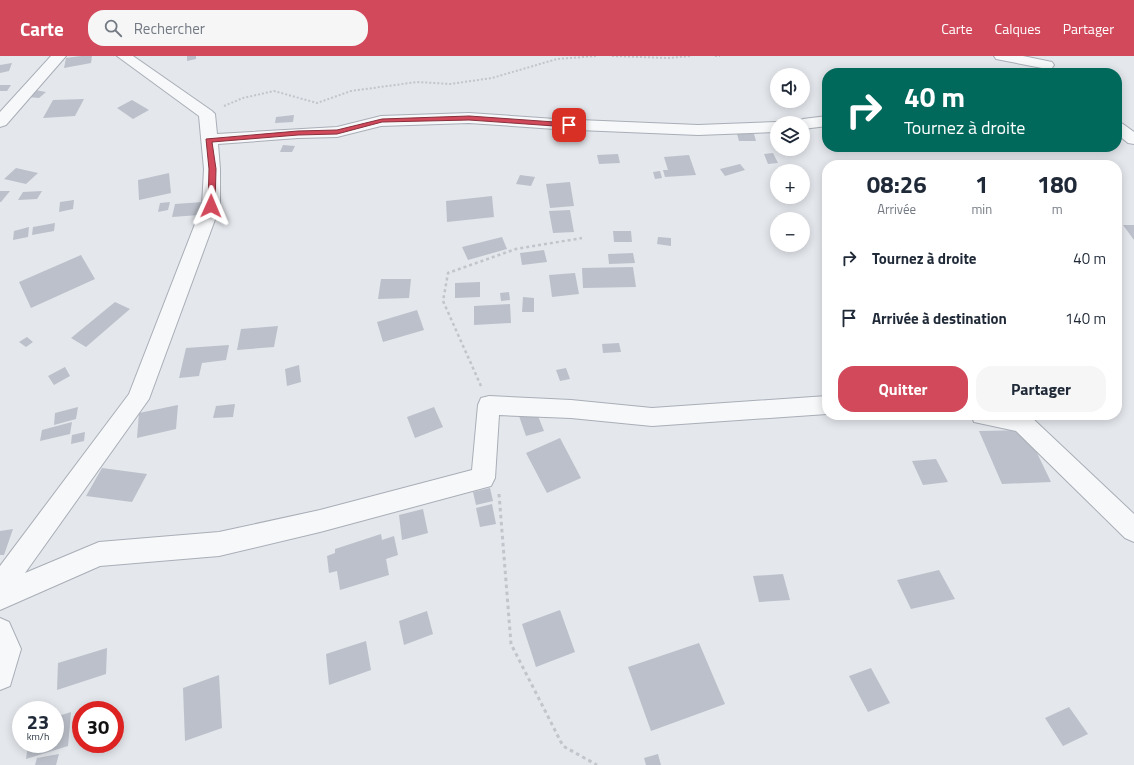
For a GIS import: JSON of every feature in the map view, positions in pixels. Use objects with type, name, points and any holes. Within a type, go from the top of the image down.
[{"type":"street","points":[[0,122],[59,56]]},
{"type":"street","points":[[0,587],[138,399],[211,206],[212,169],[207,114],[124,56]]},
{"type":"street","points":[[1001,56],[1046,65]]},
{"type":"street","points":[[209,140],[298,133],[337,132],[382,120],[469,118],[555,124],[690,130],[770,127]]},
{"type":"street","points":[[810,123],[822,122]]},
{"type":"street","points":[[1122,130],[1134,139]]},
{"type":"street","points":[[0,597],[99,554],[219,544],[320,521],[483,478],[489,405],[571,409],[652,417],[822,405]]},
{"type":"street","points":[[1007,420],[1022,423],[1134,530]]},
{"type":"street","points":[[0,631],[7,649],[0,676]]},
{"type":"path","points":[[207,114],[242,98],[274,92],[317,103],[351,91],[417,82],[450,84],[492,78],[557,59],[596,56]]},
{"type":"path","points":[[612,56],[668,58],[692,56]]},
{"type":"path","points":[[715,56],[720,56]]},
{"type":"path","points":[[489,405],[443,301],[448,273],[516,249],[582,238]]},
{"type":"path","points":[[483,478],[499,487],[511,644],[563,746],[597,765]]},
{"type":"building","points":[[92,56],[91,63],[64,68],[66,58]]},
{"type":"building","points":[[187,56],[196,56],[196,59],[187,61]]},
{"type":"building","points":[[12,63],[9,71],[0,73],[0,65]]},
{"type":"building","points":[[0,85],[11,85],[7,91],[0,91]]},
{"type":"building","points":[[35,90],[46,92],[39,98],[28,97]]},
{"type":"building","points":[[84,99],[75,116],[43,118],[53,100]]},
{"type":"building","points":[[132,100],[149,110],[133,119],[117,108]]},
{"type":"building","points":[[294,115],[293,122],[275,123],[276,117]]},
{"type":"building","points":[[737,134],[754,134],[756,141],[739,141]]},
{"type":"building","points":[[283,145],[295,146],[292,152],[280,152]]},
{"type":"building","points":[[770,153],[770,156],[774,156],[778,163],[768,164],[764,154]]},
{"type":"building","points":[[618,154],[620,163],[599,164],[597,155]]},
{"type":"building","points":[[689,155],[696,175],[665,177],[663,170],[668,170],[664,157]]},
{"type":"building","points":[[740,164],[745,170],[725,176],[720,169]]},
{"type":"building","points":[[16,168],[38,173],[26,184],[4,179]]},
{"type":"building","points":[[660,171],[662,178],[655,179],[653,172]]},
{"type":"building","points":[[169,173],[171,193],[139,200],[138,180]]},
{"type":"building","points":[[520,175],[535,177],[531,186],[516,184]]},
{"type":"building","points":[[570,182],[574,206],[550,208],[546,184]]},
{"type":"building","points":[[0,191],[10,191],[1,202],[0,202]]},
{"type":"building","points":[[42,191],[37,199],[18,200],[23,192]]},
{"type":"building","points":[[492,196],[494,217],[447,222],[446,201]]},
{"type":"building","points":[[74,200],[73,209],[59,212],[60,202]]},
{"type":"building","points":[[170,202],[168,210],[158,212],[160,203]]},
{"type":"building","points":[[203,202],[199,215],[172,217],[175,204]]},
{"type":"building","points":[[570,210],[574,232],[553,233],[549,211]]},
{"type":"building","points":[[55,223],[54,231],[32,235],[33,227]]},
{"type":"building","points":[[1123,225],[1134,225],[1134,240]]},
{"type":"building","points":[[29,227],[28,237],[13,240],[14,231]]},
{"type":"building","points":[[613,231],[631,231],[632,242],[614,242]]},
{"type":"building","points":[[502,237],[507,249],[468,260],[462,247]]},
{"type":"building","points":[[658,237],[671,238],[671,246],[657,244]]},
{"type":"building","points":[[544,250],[547,262],[522,265],[520,253]]},
{"type":"building","points":[[633,253],[635,263],[609,264],[608,254]]},
{"type":"building","points":[[81,255],[95,279],[31,308],[19,282]]},
{"type":"building","points":[[633,267],[636,287],[583,288],[582,268]]},
{"type":"building","points":[[575,273],[579,294],[552,297],[549,275]]},
{"type":"building","points":[[381,279],[411,279],[409,298],[378,299]]},
{"type":"building","points":[[480,282],[480,297],[455,298],[455,283]]},
{"type":"building","points":[[509,292],[510,300],[501,301],[500,293]]},
{"type":"building","points":[[523,297],[534,298],[534,312],[522,312]]},
{"type":"building","points":[[115,302],[130,309],[86,347],[71,338]]},
{"type":"building","points":[[510,304],[511,323],[474,325],[474,306]]},
{"type":"building","points":[[417,310],[424,330],[383,342],[377,322]]},
{"type":"building","points":[[278,326],[274,347],[237,350],[241,329]]},
{"type":"building","points":[[27,337],[33,342],[26,347],[19,342]]},
{"type":"building","points":[[619,343],[621,352],[603,353],[602,344]]},
{"type":"building","points":[[229,345],[226,360],[202,363],[199,376],[179,378],[186,348]]},
{"type":"building","points":[[299,365],[301,382],[287,386],[285,369]]},
{"type":"building","points":[[65,367],[70,376],[54,385],[48,376]]},
{"type":"building","points":[[566,368],[570,379],[560,381],[556,370]]},
{"type":"building","points":[[235,404],[233,417],[213,418],[216,406]]},
{"type":"building","points":[[178,405],[176,429],[137,438],[139,413]]},
{"type":"building","points":[[78,407],[76,419],[54,425],[55,413]]},
{"type":"building","points":[[434,407],[443,427],[415,438],[407,417]]},
{"type":"building","points":[[536,411],[544,431],[526,436],[519,416]]},
{"type":"building","points":[[72,422],[70,434],[40,441],[42,430]]},
{"type":"building","points":[[1026,430],[1051,482],[1002,484],[979,431]]},
{"type":"building","points":[[85,432],[84,441],[71,444],[72,435]]},
{"type":"building","points":[[560,438],[581,478],[547,493],[526,453]]},
{"type":"building","points":[[936,459],[948,482],[923,485],[912,461]]},
{"type":"building","points":[[102,468],[147,474],[132,502],[86,496]]},
{"type":"building","points":[[490,488],[493,501],[476,505],[473,492]]},
{"type":"building","points":[[492,504],[496,524],[480,527],[476,508]]},
{"type":"building","points":[[423,509],[428,533],[402,540],[399,515]]},
{"type":"building","points":[[13,529],[4,555],[0,555],[0,531]]},
{"type":"building","points":[[381,534],[382,540],[394,536],[398,555],[386,559],[389,575],[340,590],[337,571],[329,573],[327,556],[335,553],[335,549]]},
{"type":"building","points":[[939,570],[955,599],[911,609],[897,580]]},
{"type":"building","points":[[783,574],[790,600],[759,602],[753,576]]},
{"type":"building","points":[[560,610],[575,652],[536,667],[522,624]]},
{"type":"building","points":[[427,611],[433,634],[404,645],[399,621]]},
{"type":"building","points":[[366,641],[371,670],[329,685],[326,654]]},
{"type":"building","points":[[699,643],[725,704],[651,731],[628,667]]},
{"type":"building","points":[[107,648],[106,674],[57,690],[58,663]]},
{"type":"building","points":[[871,668],[890,703],[868,712],[849,676]]},
{"type":"building","points":[[219,675],[222,728],[185,741],[183,688]]},
{"type":"building","points":[[1069,707],[1088,734],[1063,746],[1045,718]]},
{"type":"building","points":[[71,712],[68,746],[64,747],[64,714]]},
{"type":"building","points":[[27,753],[45,753],[26,759]]},
{"type":"building","points":[[59,754],[56,765],[35,765],[37,758]]},
{"type":"building","points":[[658,754],[661,765],[646,765],[644,758]]},
{"type":"route","points":[[211,206],[212,169],[209,140],[298,133],[337,132],[382,120],[469,118],[569,125]]}]
